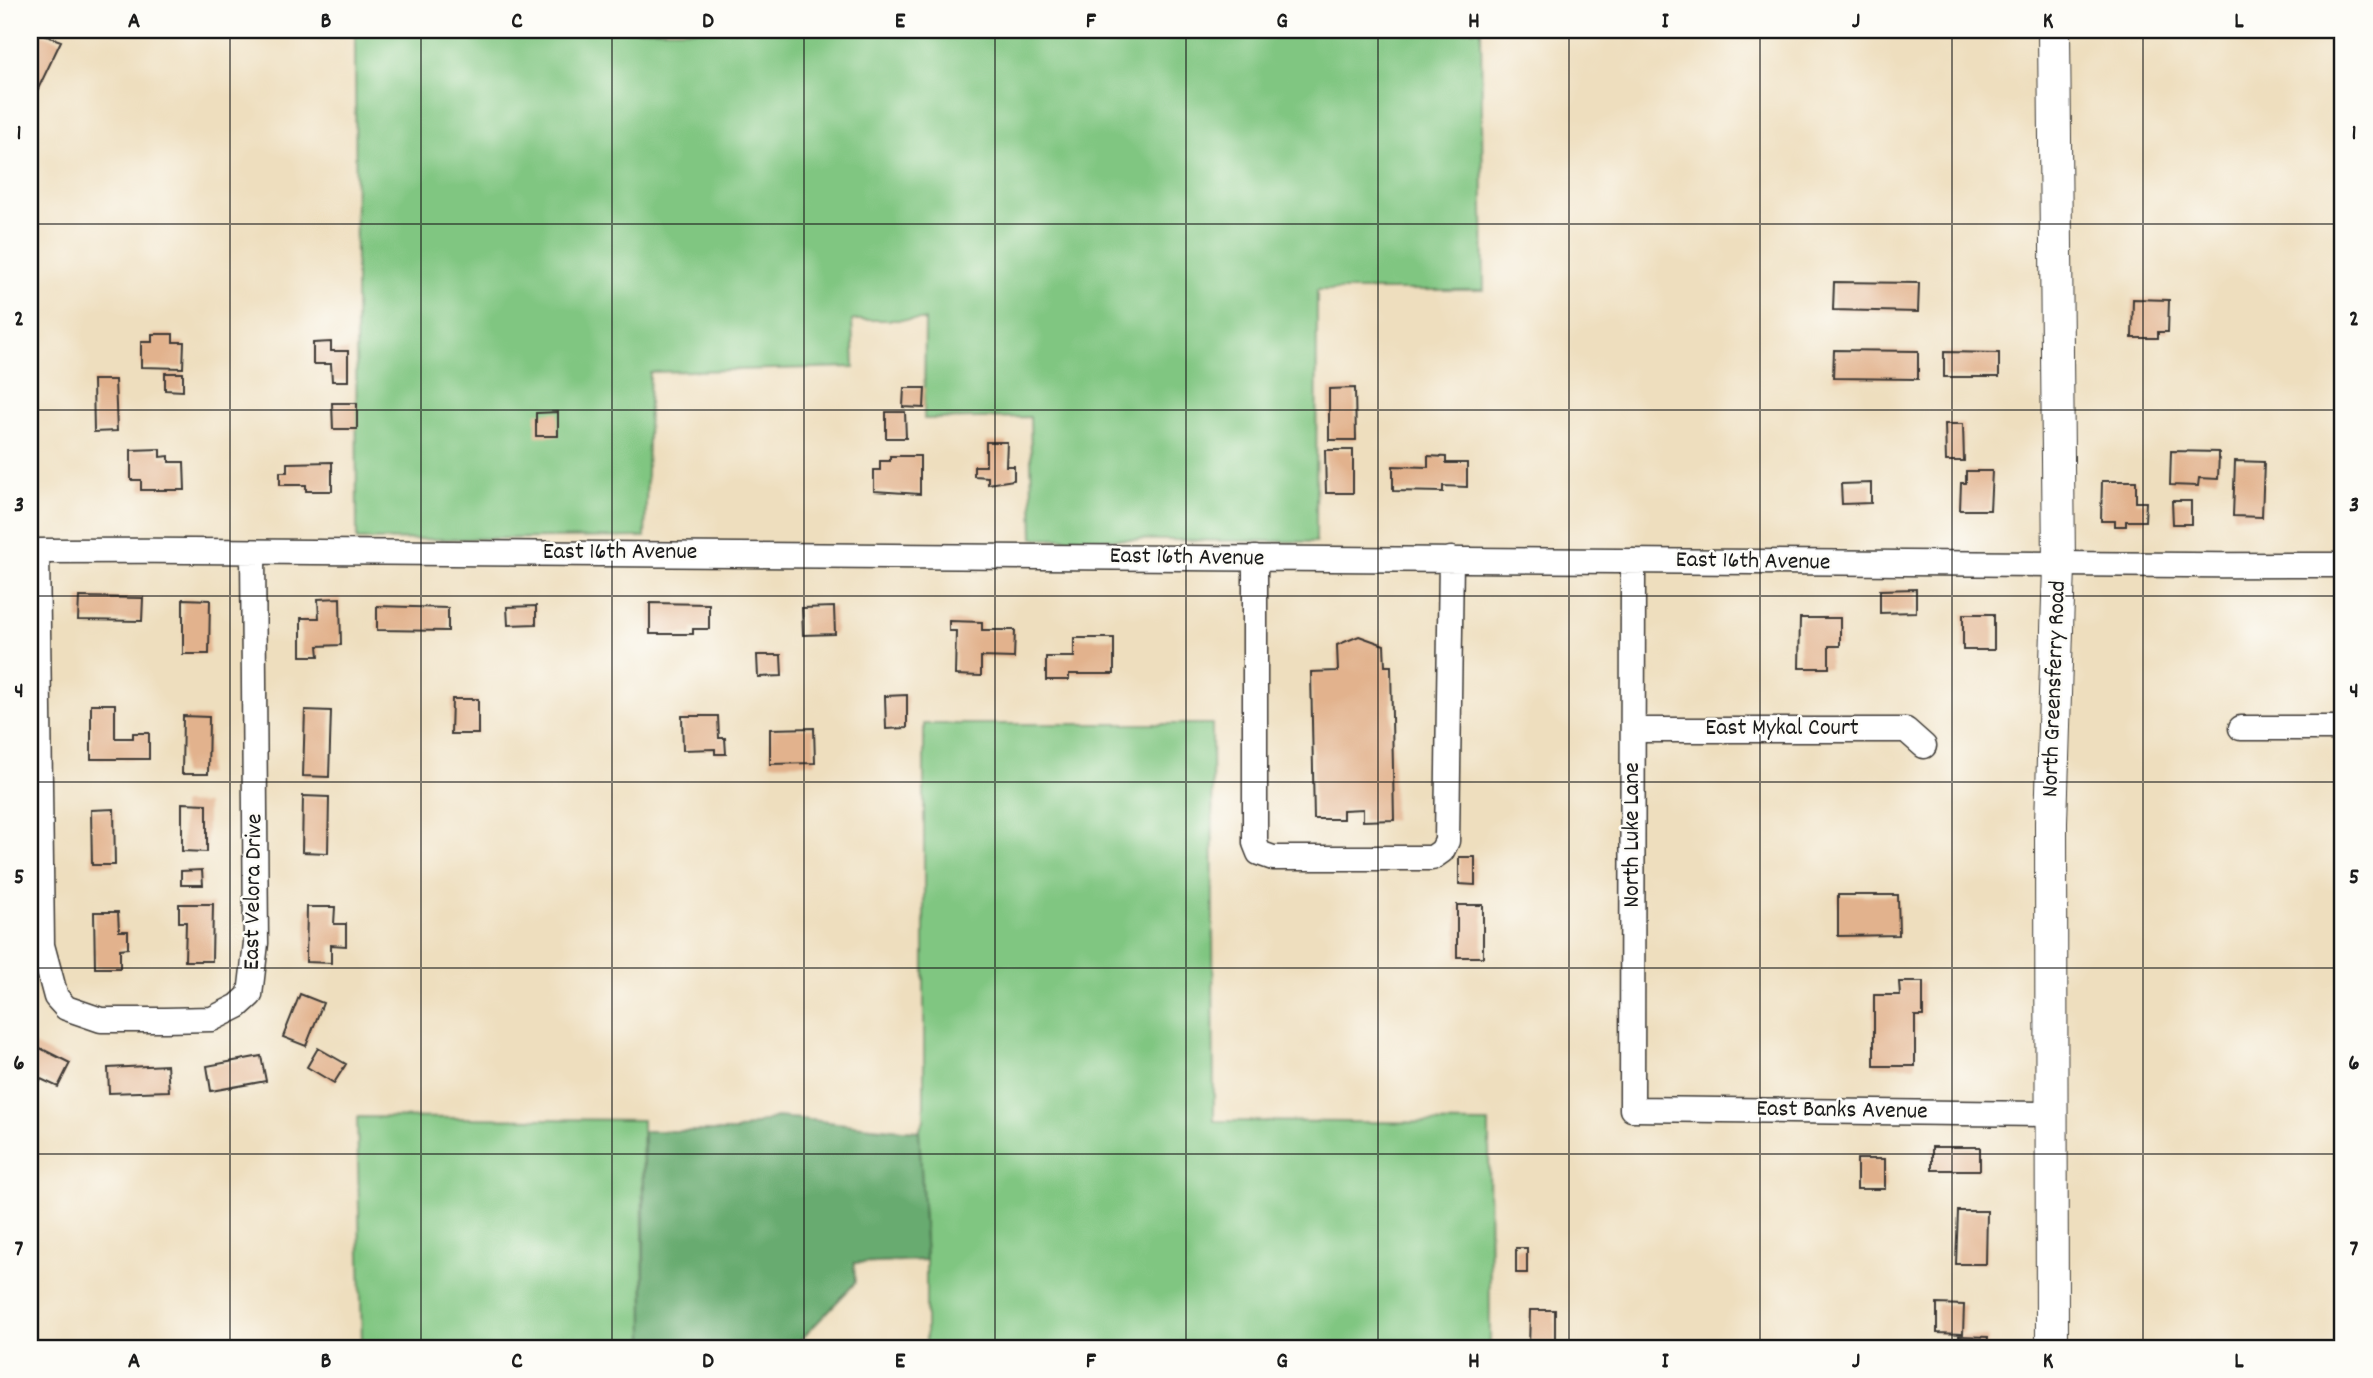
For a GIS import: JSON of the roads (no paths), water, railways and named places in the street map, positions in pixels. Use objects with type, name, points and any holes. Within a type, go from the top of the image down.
[{"type":"main road","name":"North Greensferry Road","points":[[2052,1348],[2051,823],[2059,566],[2054,30]]},
{"type":"street","name":"East 16th Avenue","points":[[33,551],[1451,559],[2059,566],[2343,565]]},
{"type":"street","name":"East Velora Drive","points":[[33,551],[43,945],[56,997],[66,1008],[101,1020],[212,1019],[239,1006],[250,995],[256,943],[253,552]]},
{"type":"street","points":[[1255,558],[1255,843],[1259,852],[1273,858],[1432,858],[1442,851],[1447,841],[1451,559]]},
{"type":"street","name":"North Luke Lane","points":[[1632,1109],[1633,561]]},
{"type":"street","points":[[2241,728],[2343,728]]},
{"type":"street","name":"East Mykal Court","points":[[1633,730],[1906,730],[1924,746]]},
{"type":"street","name":"East Banks Avenue","points":[[1632,1109],[2051,1114]]}]
